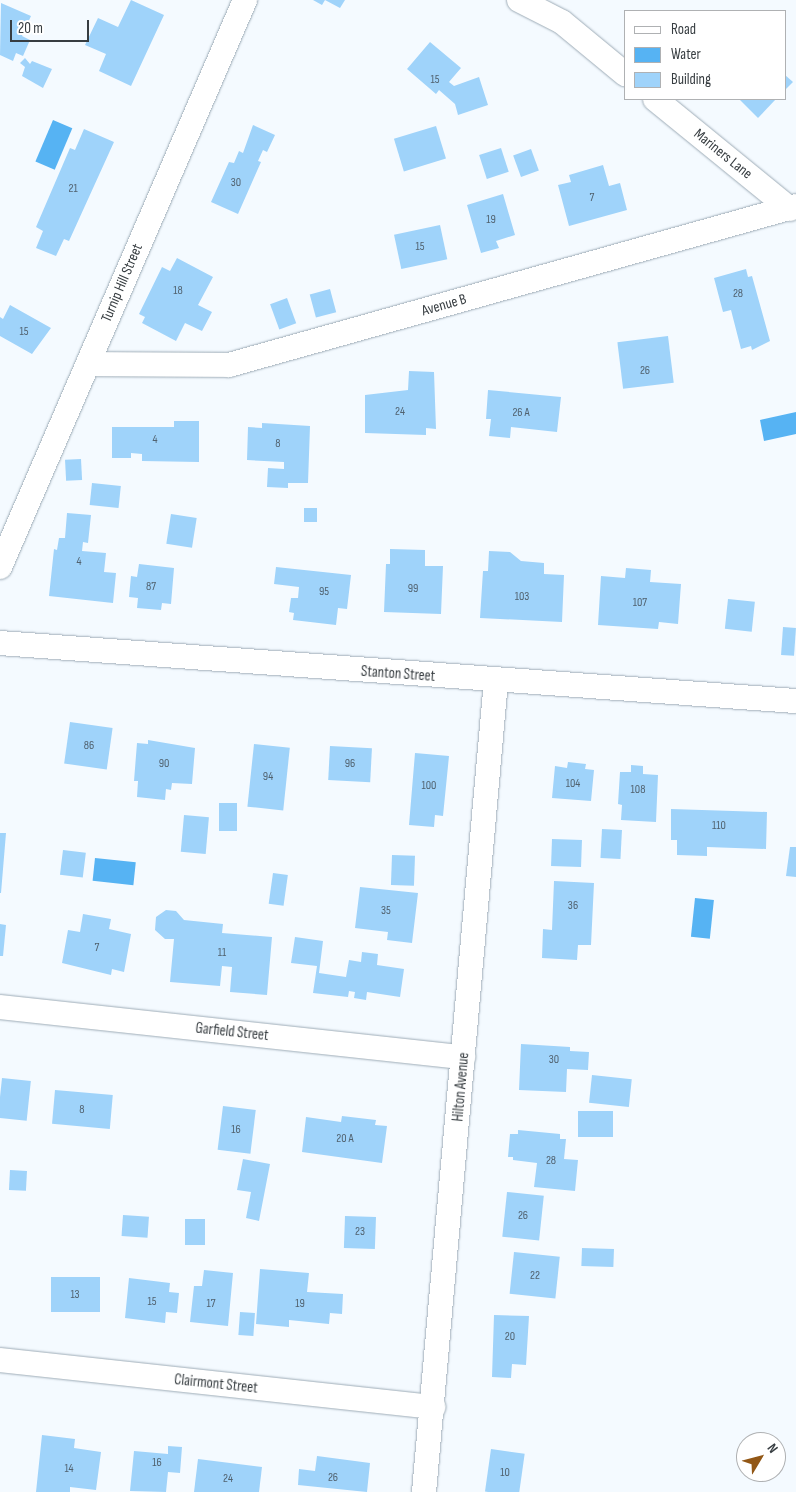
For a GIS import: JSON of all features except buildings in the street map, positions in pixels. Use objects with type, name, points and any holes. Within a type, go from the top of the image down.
[{"type":"street","name":"Turnip Hill Street","points":[[0,567],[245,0]]},
{"type":"street","points":[[519,0],[562,22],[624,73]]},
{"type":"street","name":"Mariners Lane","points":[[657,100],[793,208]]},
{"type":"street","name":"Avenue B","points":[[88,364],[229,366],[793,208]]},
{"type":"street","name":"Stanton Street","points":[[0,643],[496,681],[796,701]]},
{"type":"street","name":"Hilton Avenue","points":[[424,1492],[496,681]]},
{"type":"street","name":"Garfield Street","points":[[0,1007],[463,1057]]},
{"type":"street","name":"Clairmont Street","points":[[0,1360],[433,1407]]},
{"type":"water","points":[[53,120],[72,128],[55,170],[35,161]]},
{"type":"water","points":[[796,412],[796,434],[764,441],[760,420]]},
{"type":"water","points":[[95,858],[136,862],[133,885],[93,881]]},
{"type":"water","points":[[695,898],[714,900],[710,939],[691,937]]}]
